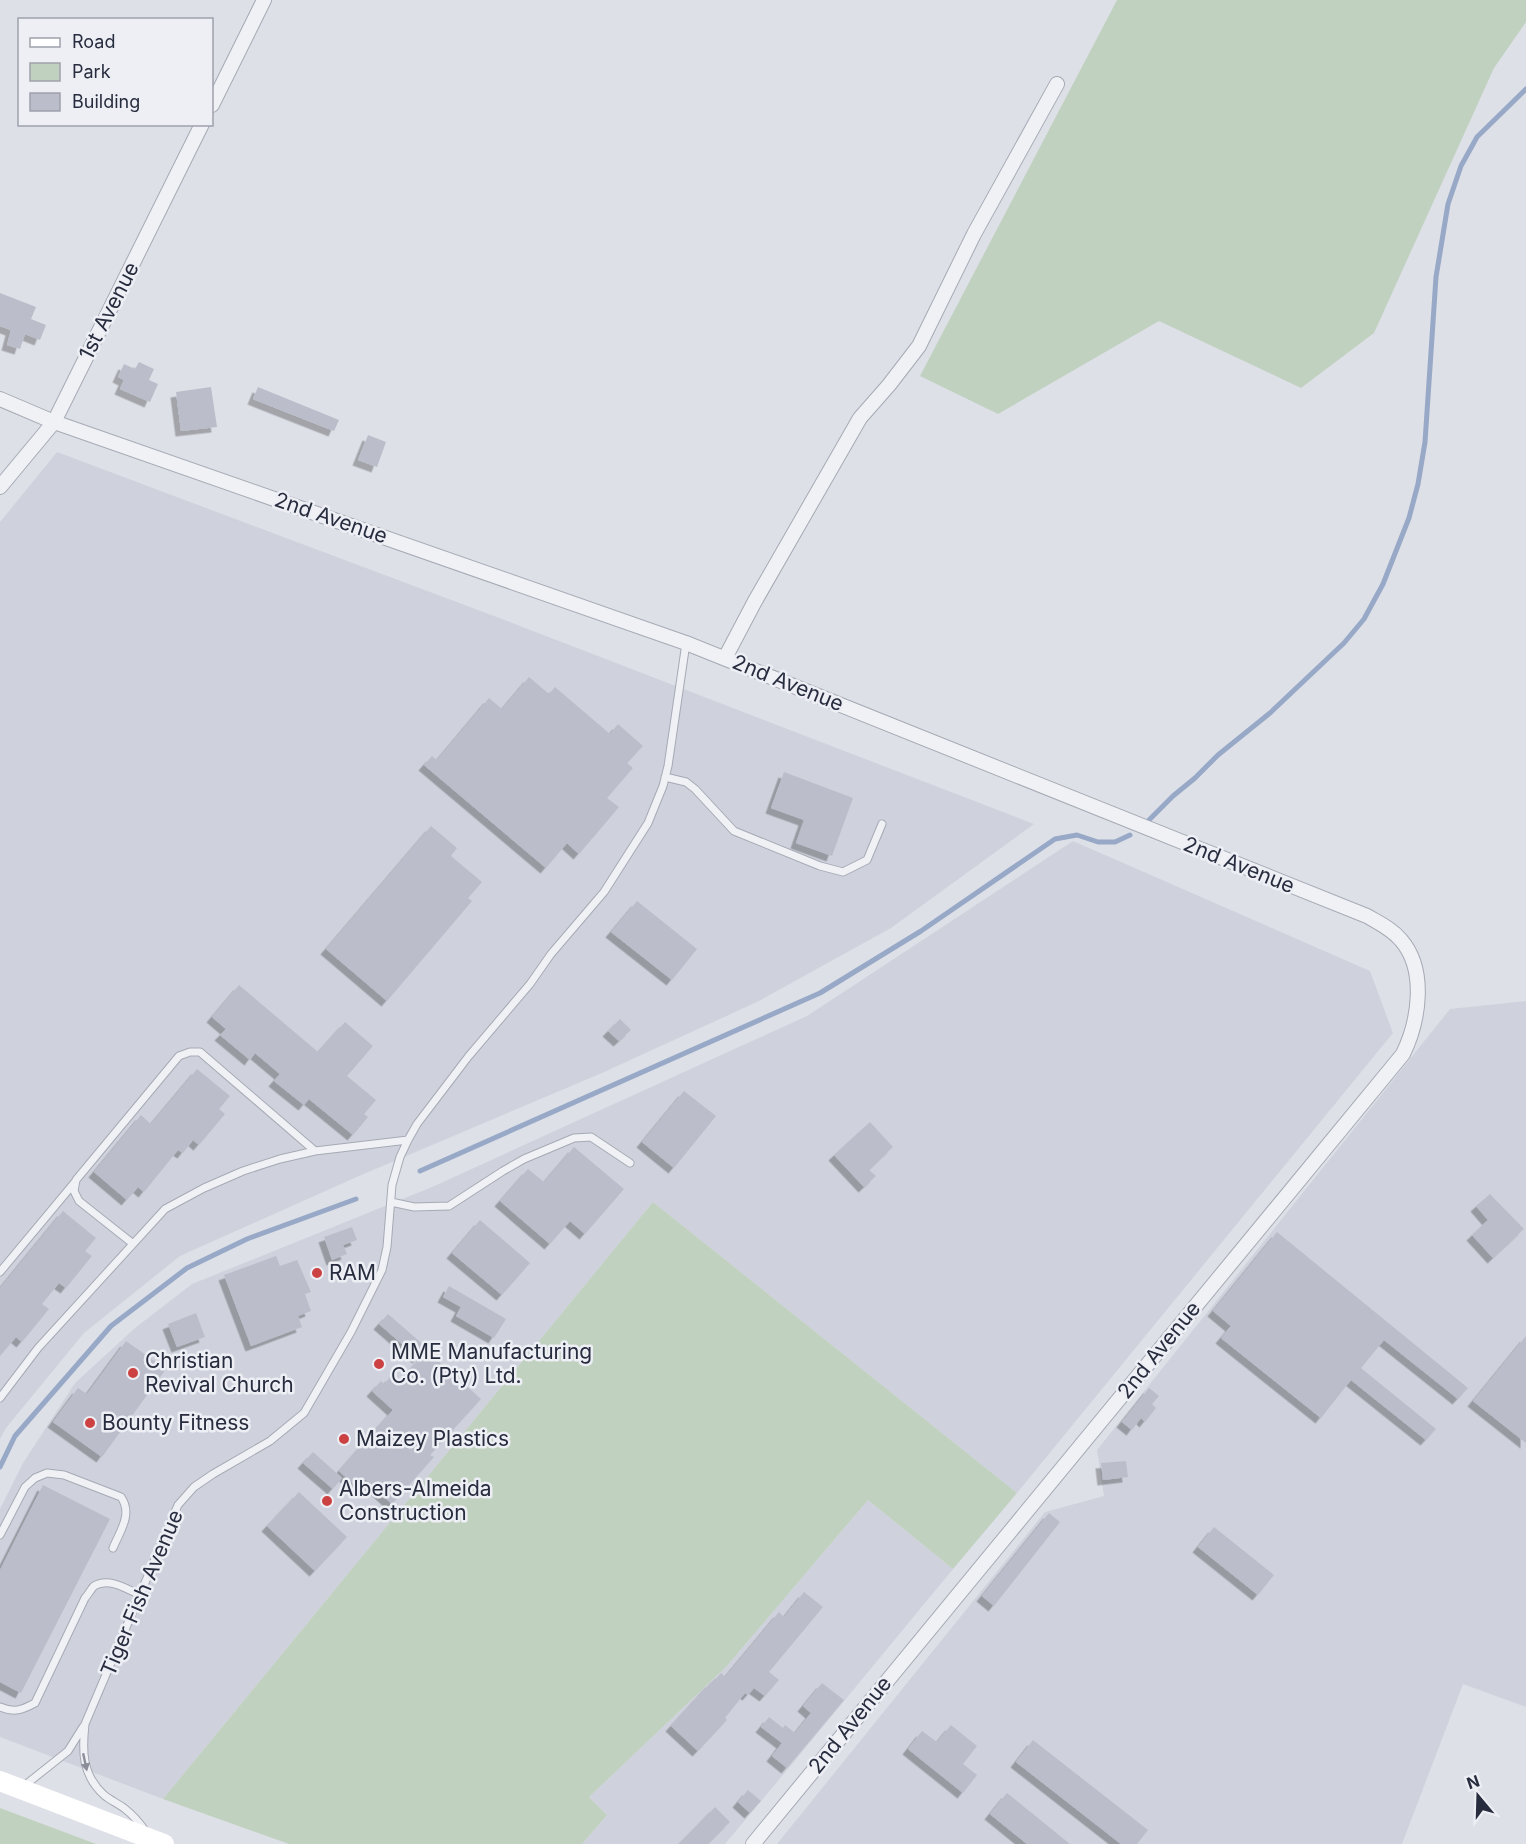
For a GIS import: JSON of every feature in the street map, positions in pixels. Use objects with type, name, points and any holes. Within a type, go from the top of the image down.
[{"type":"main road","points":[[0,1781],[157,1842]]},
{"type":"street","points":[[213,103],[264,0]]},
{"type":"street","points":[[725,658],[860,418],[919,346],[974,234],[1057,84]]},
{"type":"street","name":"1st Avenue","points":[[0,487],[54,422],[201,126]]},
{"type":"street","name":"2nd Avenue","points":[[0,399],[54,422],[725,658],[1367,916],[1400,938],[1411,954],[1416,972],[1416,1009],[1412,1031],[1403,1054],[753,1844]]},
{"type":"lane","name":"Tiger Fish Avenue","points":[[93,1706],[178,1505],[194,1487],[270,1441],[304,1413],[351,1332],[382,1270],[387,1247],[392,1185],[400,1157],[417,1124],[468,1057],[530,984],[551,954],[604,892],[648,823],[665,777],[686,643]]},
{"type":"lane","points":[[665,777],[686,782],[695,789],[734,831],[820,866],[843,872],[867,860],[882,824]]},
{"type":"lane","points":[[0,1272],[179,1056],[190,1052],[200,1053],[315,1150]]},
{"type":"lane","points":[[391,1202],[414,1208],[448,1206],[503,1171],[574,1138],[591,1137],[630,1163]]},
{"type":"lane","points":[[0,1398],[38,1348],[165,1209],[204,1188],[280,1159],[315,1150],[408,1140]]},
{"type":"lane","points":[[76,1180],[74,1191],[79,1201],[132,1244]]},
{"type":"lane","points":[[0,1535],[25,1487],[30,1482],[47,1473],[64,1474],[121,1497],[125,1502],[127,1514],[114,1548]]},
{"type":"lane","points":[[0,1707],[13,1712],[35,1703],[85,1598],[93,1587],[106,1583],[116,1584],[140,1595]]},
{"type":"lane","points":[[20,1789],[68,1751],[93,1706]]},
{"type":"lane","points":[[93,1706],[85,1724],[83,1744],[83,1759],[87,1772],[105,1796],[138,1820],[157,1842]]},
{"type":"shaded area","points":[[57,452],[515,624],[1034,824],[891,928],[757,1002],[602,1073],[359,1176],[180,1256],[84,1333],[6,1428],[0,1439],[0,522]]},
{"type":"shaded area","points":[[1073,841],[1370,971],[1393,1033],[1017,1493],[653,1202],[163,1799],[0,1737],[0,1509],[23,1463],[75,1383],[135,1328],[192,1284],[432,1187],[807,1016]]},
{"type":"shaded area","points":[[1526,1001],[1526,1707],[1463,1684],[1402,1844],[777,1844],[1045,1512],[1104,1496],[1097,1450],[1450,1009]]},
{"type":"shaded area","points":[[868,1500],[953,1569],[798,1757],[725,1844],[582,1844],[607,1815],[589,1797],[726,1667]]},
{"type":"green space","points":[[1117,0],[1526,0],[1526,22],[1494,68],[1374,333],[1301,388],[1159,321],[998,414],[920,376]]},
{"type":"green space","points":[[653,1202],[1017,1493],[953,1569],[868,1500],[726,1667],[589,1797],[607,1815],[582,1844],[289,1844],[163,1799]]},
{"type":"green space","points":[[0,1808],[96,1844],[0,1844]]},
{"type":"building","points":[[0,293],[36,307],[31,319],[46,325],[40,340],[25,334],[20,349],[7,345],[11,330],[0,326]]},
{"type":"building","points":[[139,362],[154,369],[149,380],[158,384],[150,402],[120,389],[124,380],[118,377],[124,364],[135,369]]},
{"type":"building","points":[[211,387],[217,427],[181,431],[176,392]]},
{"type":"building","points":[[258,387],[339,420],[334,431],[253,399]]},
{"type":"building","points":[[368,435],[386,442],[377,467],[358,460]]},
{"type":"building","points":[[529,677],[549,694],[555,687],[610,734],[618,724],[643,746],[627,763],[633,768],[607,798],[619,807],[579,854],[567,843],[546,868],[424,765],[432,756],[437,760],[489,698],[502,709]]},
{"type":"building","points":[[784,772],[853,798],[832,856],[796,843],[804,820],[771,808]]},
{"type":"building","points":[[431,826],[457,848],[451,856],[482,882],[468,898],[472,901],[387,1001],[326,949]]},
{"type":"building","points":[[637,901],[697,949],[672,980],[611,932]]},
{"type":"building","points":[[239,985],[318,1052],[345,1022],[373,1046],[347,1076],[376,1100],[364,1114],[368,1117],[353,1135],[309,1099],[304,1105],[274,1081],[280,1074],[255,1053],[250,1060],[220,1035],[226,1029],[212,1017]]},
{"type":"building","points":[[620,1019],[631,1030],[619,1041],[608,1031]]},
{"type":"building","points":[[197,1069],[230,1096],[219,1109],[225,1114],[199,1145],[193,1140],[183,1153],[178,1150],[144,1192],[138,1187],[127,1200],[94,1172],[141,1115],[151,1124]]},
{"type":"building","points":[[684,1091],[716,1116],[674,1168],[642,1142]]},
{"type":"building","points":[[870,1122],[893,1147],[869,1170],[876,1176],[864,1187],[834,1155]]},
{"type":"building","points":[[574,1147],[624,1189],[585,1234],[570,1221],[550,1244],[500,1201],[528,1169],[544,1182]]},
{"type":"building","points":[[1490,1194],[1524,1229],[1493,1258],[1472,1235],[1488,1220],[1476,1206]]},
{"type":"building","points":[[63,1211],[96,1238],[85,1251],[92,1256],[66,1288],[59,1283],[42,1304],[49,1309],[22,1342],[16,1337],[0,1356],[0,1288]]},
{"type":"building","points":[[480,1220],[530,1263],[502,1295],[452,1253]]},
{"type":"building","points":[[352,1227],[357,1240],[343,1245],[347,1254],[332,1260],[324,1237]]},
{"type":"building","points":[[1277,1232],[1468,1388],[1458,1399],[1384,1340],[1361,1368],[1436,1429],[1426,1440],[1351,1380],[1321,1418],[1221,1338],[1231,1326],[1213,1311]]},
{"type":"building","points":[[276,1256],[280,1266],[297,1260],[311,1292],[305,1294],[311,1311],[298,1316],[302,1327],[251,1346],[224,1275]]},
{"type":"building","points":[[449,1286],[506,1319],[494,1338],[456,1316],[461,1307],[443,1297]]},
{"type":"building","points":[[196,1313],[205,1337],[177,1347],[168,1324]]},
{"type":"building","points":[[388,1314],[427,1348],[418,1358],[379,1324]]},
{"type":"building","points":[[1526,1336],[1526,1443],[1473,1401]]},
{"type":"building","points":[[126,1341],[166,1369],[102,1457],[53,1422],[78,1388],[87,1394]]},
{"type":"building","points":[[427,1351],[481,1399],[430,1455],[434,1457],[392,1504],[365,1479],[357,1487],[339,1471],[393,1410],[372,1391],[381,1381],[384,1384],[391,1376],[398,1382]]},
{"type":"building","points":[[1149,1388],[1159,1396],[1152,1404],[1156,1408],[1145,1422],[1141,1418],[1132,1430],[1122,1422]]},
{"type":"building","points":[[313,1452],[342,1478],[333,1489],[303,1463]]},
{"type":"building","points":[[1126,1461],[1128,1477],[1103,1480],[1101,1463]]},
{"type":"building","points":[[43,1485],[110,1519],[21,1693],[0,1682],[0,1570]]},
{"type":"building","points":[[299,1492],[347,1537],[315,1571],[267,1526]]},
{"type":"building","points":[[1049,1513],[1060,1522],[994,1606],[982,1596]]},
{"type":"building","points":[[1214,1527],[1274,1575],[1258,1595],[1198,1547]]},
{"type":"building","points":[[804,1592],[823,1607],[769,1672],[779,1680],[765,1696],[754,1688],[748,1695],[745,1693],[725,1718],[727,1720],[698,1751],[671,1726],[711,1682],[721,1673],[725,1677],[779,1612],[784,1617]]},
{"type":"building","points":[[822,1683],[844,1700],[787,1768],[772,1756],[782,1743],[761,1727],[769,1717],[783,1728],[785,1725],[795,1733],[811,1713],[803,1706]]},
{"type":"building","points":[[951,1725],[977,1746],[963,1764],[977,1775],[963,1793],[908,1749],[922,1731],[937,1742]]},
{"type":"building","points":[[1033,1740],[1148,1830],[1137,1844],[1121,1844],[1016,1762]]},
{"type":"building","points":[[748,1790],[761,1801],[750,1813],[738,1802]]},
{"type":"building","points":[[1007,1793],[1070,1844],[1027,1844],[990,1814]]},
{"type":"building","points":[[715,1807],[730,1822],[708,1844],[679,1844]]},
{"type":"waterway","points":[[1146,823],[1218,755],[1270,713],[1344,643],[1364,619],[1383,584],[1409,518],[1418,484],[1425,442],[1436,277],[1448,204],[1461,166],[1477,137],[1526,89]]},
{"type":"waterway","points":[[420,1171],[820,993],[921,931],[1055,839],[1077,835],[1098,842],[1115,842],[1130,835]]},
{"type":"waterway","points":[[0,1467],[15,1436],[111,1326],[187,1268],[247,1239],[356,1199]]},
{"type":"place","name":"RAM","points":[[317,1273]]},
{"type":"place","name":"MME Manufacturing Co. (Pty) Ltd.","points":[[379,1364]]},
{"type":"place","name":"Christian Revival Church","points":[[133,1373]]},
{"type":"place","name":"Bounty Fitness","points":[[90,1423]]},
{"type":"place","name":"Maizey Plastics","points":[[344,1439]]},
{"type":"place","name":"Albers-Almeida Construction","points":[[327,1501]]}]
